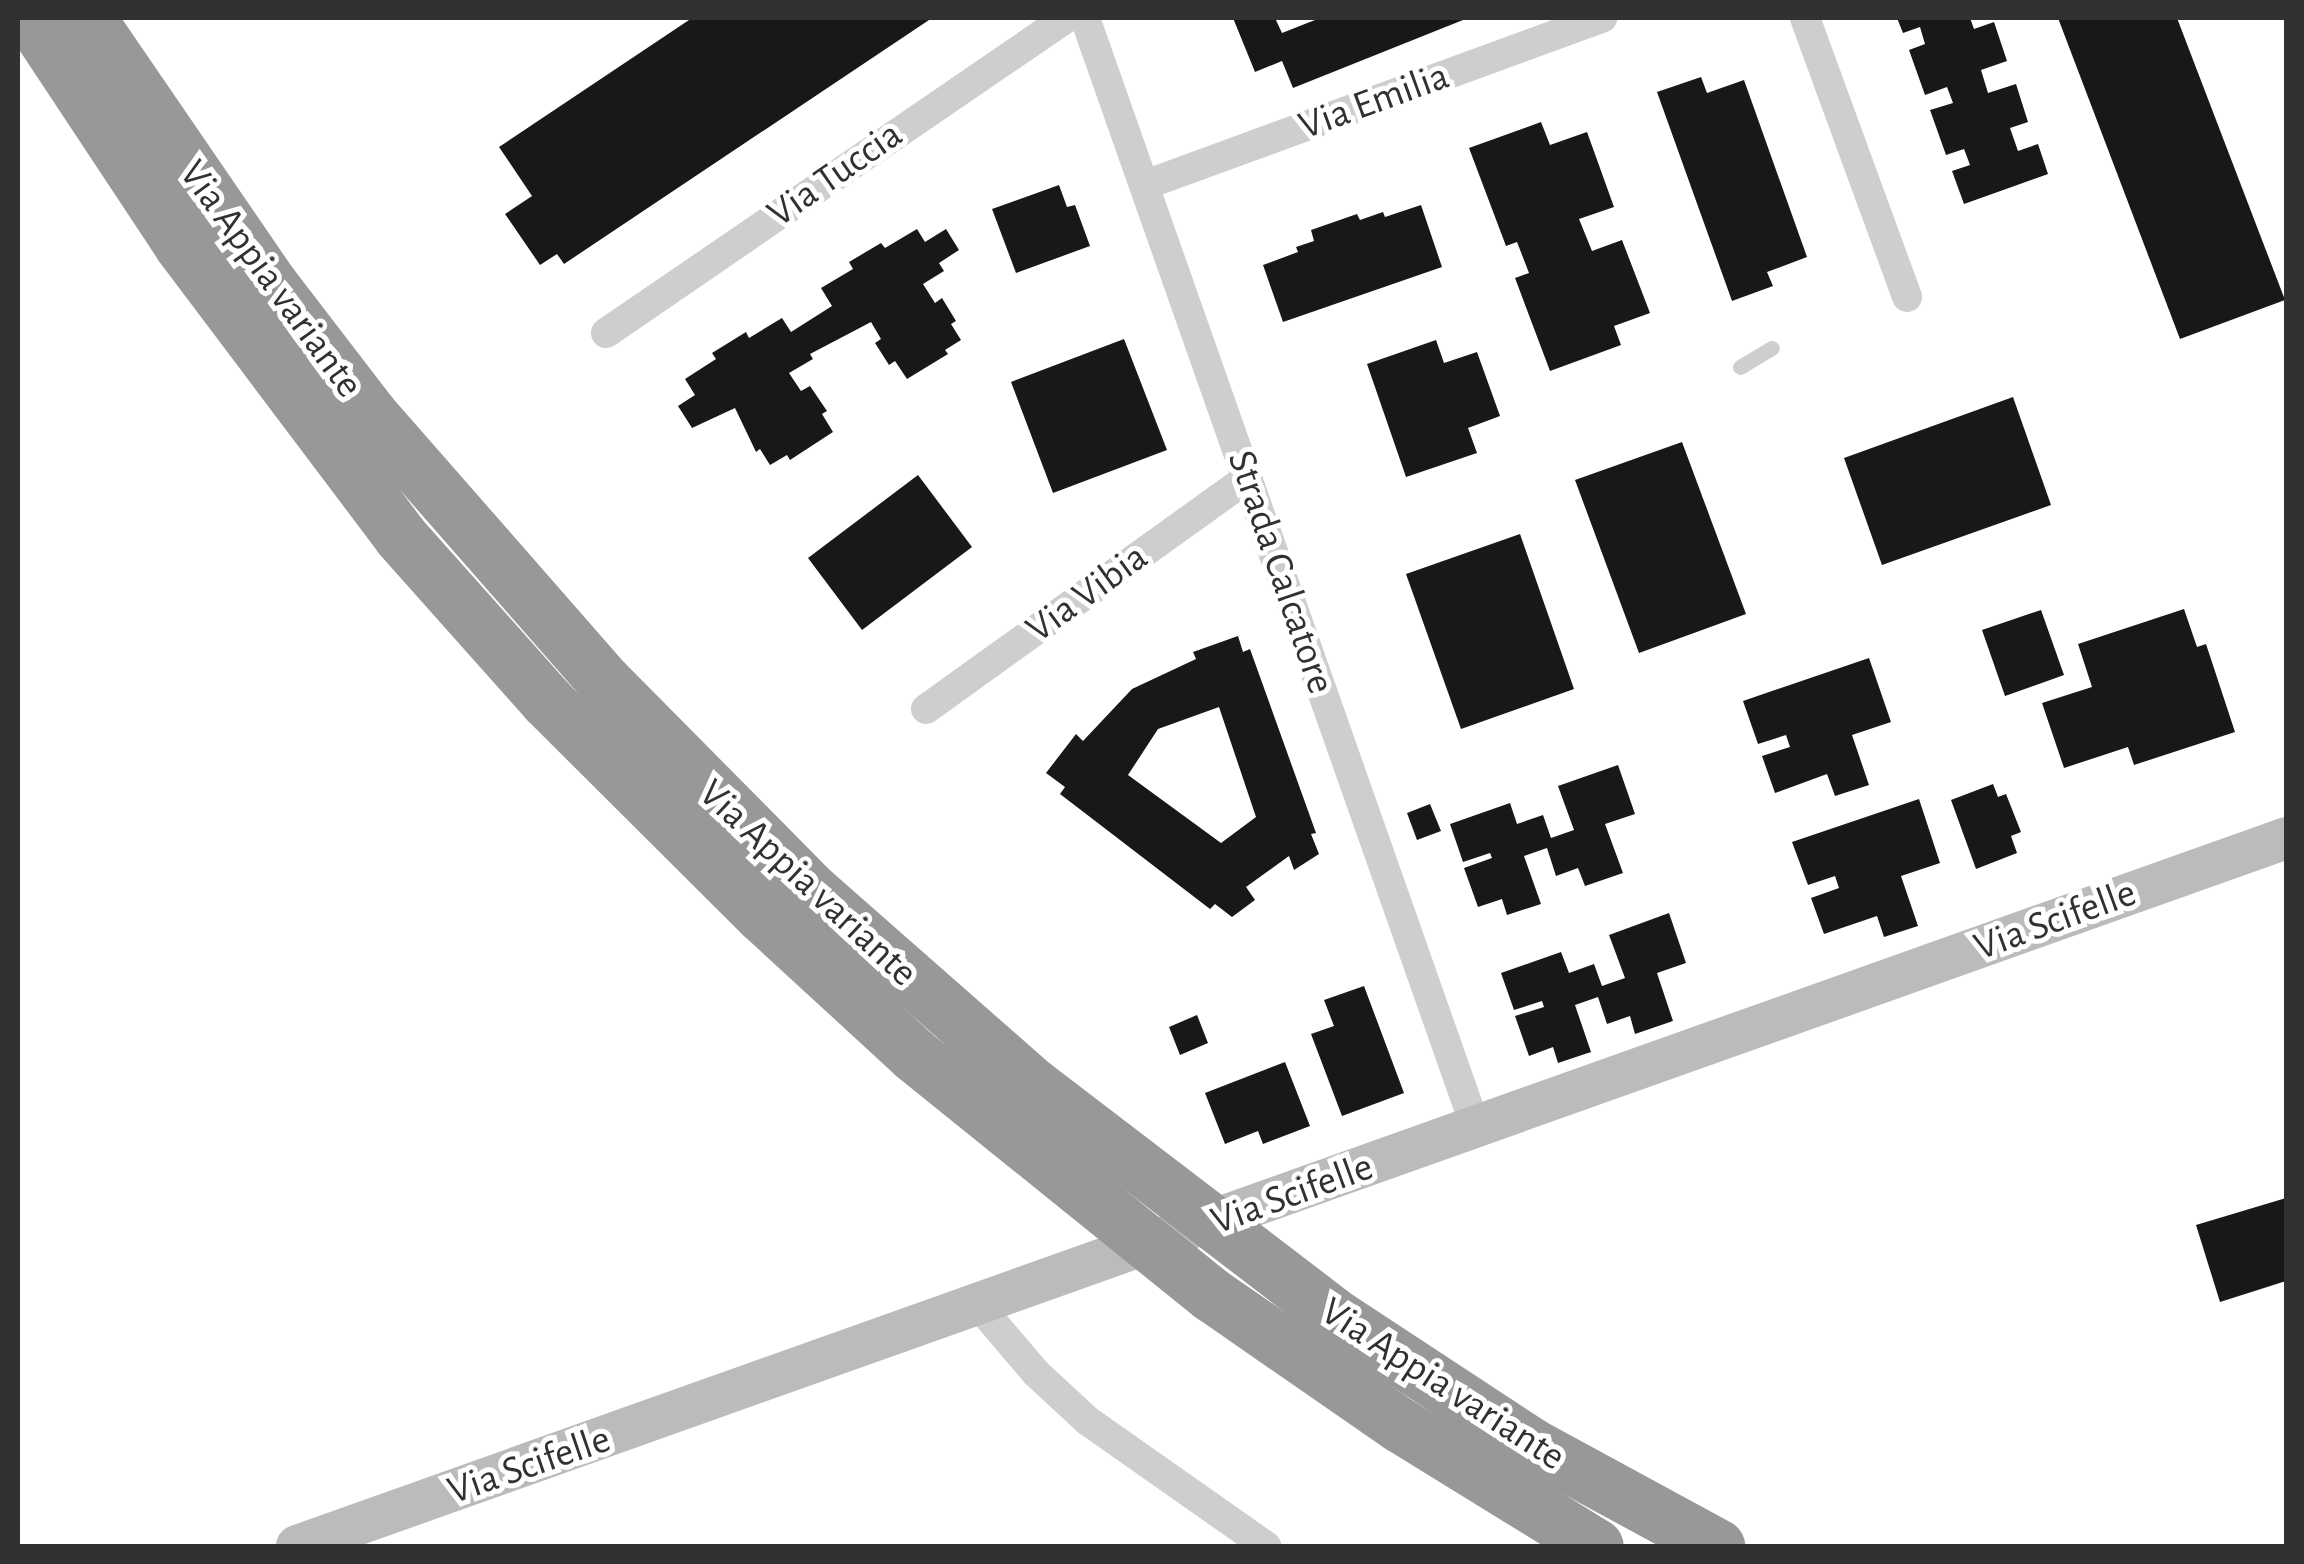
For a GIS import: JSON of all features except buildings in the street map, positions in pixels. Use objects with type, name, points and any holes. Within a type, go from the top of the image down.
[{"type":"highway","name":"Via Appia variante","points":[[31,18],[145,194],[266,363],[400,536],[499,650],[826,976],[1067,1182],[1212,1295],[1400,1426],[1596,1546]]},
{"type":"highway","name":"Via Appia variante","points":[[88,18],[271,286],[370,414],[515,585],[674,756],[813,892],[1108,1146],[1255,1257],[1462,1402],[1709,1543]]},
{"type":"street","name":"Via Tuccia","points":[[606,333],[1066,18]]},
{"type":"street","name":"Strada Calcatore","points":[[1086,18],[1476,1128]]},
{"type":"street","name":"Via Emilia","points":[[1146,185],[1602,18]]},
{"type":"street","points":[[1805,18],[1908,297]]},
{"type":"street","name":"Via Vibia","points":[[926,709],[1248,478]]},
{"type":"street","name":"Via Scifelle","points":[[297,1546],[2286,838]]},
{"type":"street","points":[[979,1306],[1070,1406],[1128,1452],[1266,1546]]},
{"type":"lane","points":[[1740,367],[1772,348]]}]
